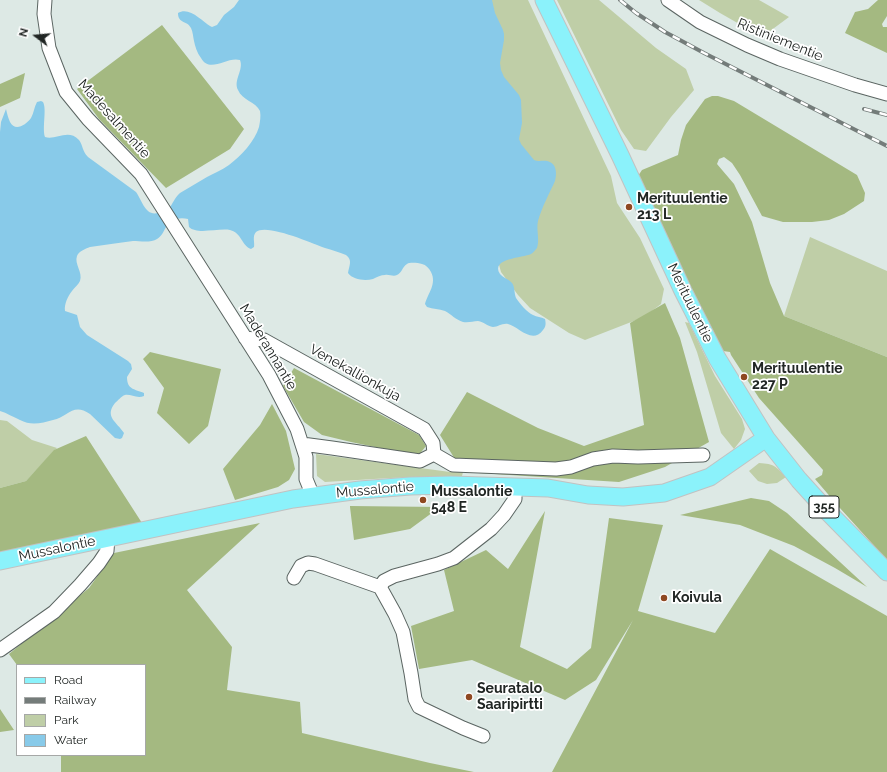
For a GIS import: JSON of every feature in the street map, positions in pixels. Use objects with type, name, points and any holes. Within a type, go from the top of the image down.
[{"type":"main road","name":"Merituulentie","points":[[544,0],[620,155],[683,291],[713,351],[766,438],[799,480],[887,572]]},
{"type":"main road","name":"Mussalontie","points":[[0,561],[293,499],[360,490],[410,486],[451,485],[548,488],[588,495],[623,497],[664,493],[710,477],[766,438]]},
{"type":"street","name":"Madesalmentie","points":[[45,0],[44,14],[48,48],[66,92],[88,119],[142,174],[173,224]]},
{"type":"street","name":"Ristiniementie","points":[[668,0],[700,22],[747,46],[810,70],[887,94]]},
{"type":"street","name":"Maderannantie","points":[[173,224],[269,375],[297,429],[306,457],[306,479],[313,496]]},
{"type":"street","name":"Venekallionkuja","points":[[245,338],[264,340],[424,430],[433,443],[434,454]]},
{"type":"street","points":[[302,444],[420,461],[434,454],[452,465],[556,468],[571,467],[593,458],[613,456],[638,457],[703,455]]},
{"type":"street","points":[[380,587],[384,581],[394,576],[454,558],[491,529],[504,515],[514,499],[515,487]]},
{"type":"street","points":[[0,650],[54,612],[99,563],[107,551],[108,538]]},
{"type":"street","points":[[294,578],[301,566],[308,563],[315,564],[380,587],[403,632],[415,699],[419,707],[483,736]]},
{"type":"green space","points":[[447,0],[528,0],[611,176],[617,203],[640,238],[664,289],[661,304],[644,317],[585,340],[569,333],[530,308],[501,272],[495,250]]},
{"type":"green space","points":[[557,0],[599,0],[656,48],[686,69],[694,90],[671,117],[646,151],[634,149],[621,130]]},
{"type":"green space","points":[[699,0],[759,0],[789,17],[762,37]]},
{"type":"green space","points":[[878,0],[887,0],[887,16],[882,24],[883,27],[887,27],[887,53],[845,33],[855,12],[868,9]]},
{"type":"green space","points":[[162,25],[244,129],[230,149],[166,188],[99,119],[77,89]]},
{"type":"green space","points":[[25,73],[20,98],[0,107],[0,84]]},
{"type":"green space","points":[[712,96],[718,96],[734,101],[857,175],[865,193],[864,201],[844,214],[829,220],[812,222],[783,222],[762,216],[732,163],[724,157],[719,159],[717,164],[734,184],[752,222],[770,283],[784,316],[887,357],[887,560],[815,479],[822,475],[823,470],[759,398],[730,352],[723,351],[713,337],[638,176],[642,170],[678,155],[686,125],[705,99]]},
{"type":"green space","points":[[810,237],[887,271],[887,357],[784,316]]},
{"type":"green space","points":[[665,303],[680,338],[709,442],[665,467],[619,482],[463,472],[440,435],[467,392],[538,428],[584,446],[644,425],[630,323]]},
{"type":"green space","points":[[685,322],[689,323],[715,376],[742,419],[745,429],[741,440],[734,449],[721,433],[697,352]]},
{"type":"green space","points":[[150,352],[221,369],[208,426],[189,444],[157,413],[164,388],[143,359]]},
{"type":"green space","points":[[294,368],[419,435],[426,446],[418,456],[322,435],[304,422],[283,386]]},
{"type":"green space","points":[[272,404],[286,431],[295,469],[289,480],[278,487],[235,500],[223,469],[260,425]]},
{"type":"green space","points":[[0,420],[7,421],[32,440],[57,448],[26,481],[0,488]]},
{"type":"green space","points":[[86,436],[142,523],[0,553],[0,488],[26,481],[54,450]]},
{"type":"green space","points":[[316,454],[450,472],[463,472],[462,476],[325,482],[317,476]]},
{"type":"green space","points":[[759,463],[774,466],[786,477],[777,483],[767,484],[758,481],[749,471]]},
{"type":"green space","points":[[751,498],[769,501],[787,513],[867,587],[794,546],[740,525],[680,515]]},
{"type":"green space","points":[[350,506],[440,507],[410,529],[354,540]]},
{"type":"green space","points":[[545,511],[520,647],[567,669],[591,648],[609,518],[663,525],[638,611],[715,633],[770,549],[887,616],[887,772],[552,772],[633,620],[596,680],[565,700],[472,660],[419,669],[411,626],[454,611],[444,570],[486,550],[508,569]]},
{"type":"green space","points":[[260,523],[187,590],[232,647],[227,690],[300,702],[302,733],[474,772],[61,772],[61,756],[146,756],[146,664],[16,664],[9,654],[89,588],[114,553]]},
{"type":"green space","points":[[0,709],[14,730],[0,732]]},
{"type":"water","points":[[239,0],[492,0],[495,13],[504,34],[500,63],[501,70],[504,77],[519,95],[521,100],[522,123],[519,139],[521,144],[534,160],[550,162],[556,169],[555,181],[538,221],[537,248],[531,254],[503,262],[498,269],[500,274],[509,280],[514,286],[516,298],[524,308],[533,315],[545,319],[545,328],[539,334],[534,336],[508,324],[493,327],[478,321],[463,322],[445,311],[427,307],[425,304],[433,284],[433,276],[428,268],[422,264],[408,263],[396,276],[384,275],[370,280],[363,280],[353,277],[348,273],[350,261],[346,255],[290,235],[270,230],[256,232],[254,237],[254,247],[251,249],[245,245],[237,234],[230,230],[197,231],[189,227],[188,219],[179,218],[169,223],[160,237],[155,240],[133,241],[90,247],[81,251],[76,259],[81,278],[68,298],[65,311],[77,315],[80,327],[87,335],[131,364],[132,369],[127,377],[128,384],[130,387],[144,393],[144,396],[141,397],[127,395],[121,397],[112,408],[111,416],[124,433],[122,438],[115,438],[90,414],[79,409],[71,411],[58,418],[36,423],[24,422],[0,411],[0,132],[1,122],[6,109],[12,125],[18,127],[26,123],[31,118],[37,102],[43,102],[45,109],[45,137],[49,138],[70,135],[75,137],[79,140],[88,157],[136,192],[143,205],[149,212],[157,213],[164,211],[172,205],[180,193],[234,161],[251,143],[259,127],[260,111],[238,90],[237,79],[241,68],[240,60],[235,59],[214,65],[205,63],[196,50],[191,28],[179,19],[178,16],[178,13],[187,11],[212,27],[217,25],[224,15],[234,7]]},
{"type":"railway","points":[[620,0],[636,13],[665,32],[887,146]]},
{"type":"railway","points":[[864,109],[887,115]]},
{"type":"place","name":"Merituulentie 213 L","points":[[629,207]]},
{"type":"place","name":"Merituulentie 227 P","points":[[744,377]]},
{"type":"place","name":"Mussalontie 548 E","points":[[423,500]]},
{"type":"place","name":"Koivula","points":[[664,598]]},
{"type":"place","name":"Seuratalo Saaripirtti","points":[[469,697]]}]
